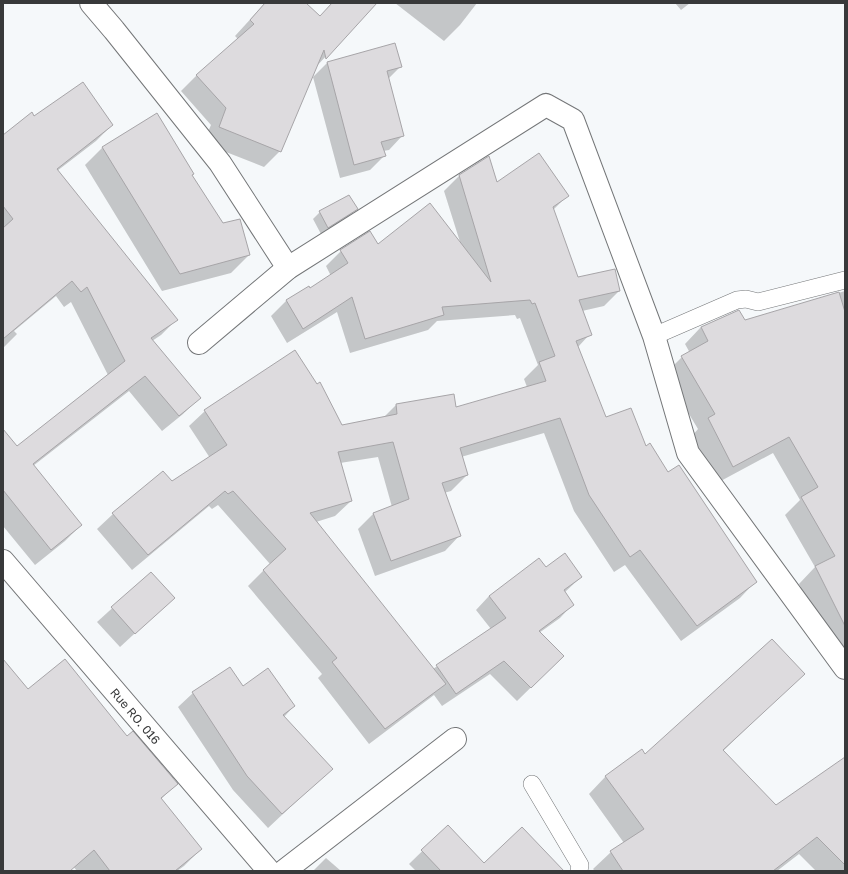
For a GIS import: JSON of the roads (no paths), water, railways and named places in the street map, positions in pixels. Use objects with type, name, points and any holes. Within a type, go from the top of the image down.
[{"type":"street","points":[[91,3],[220,163],[288,268]]},
{"type":"street","points":[[199,343],[288,268],[546,105],[573,120],[654,336],[688,452],[845,668]]},
{"type":"street","name":"Rue RO. 016","points":[[3,561],[269,871]]},
{"type":"street","points":[[284,871],[455,739]]},
{"type":"lane","points":[[654,336],[737,300],[746,299],[758,302],[845,280]]},
{"type":"lane","points":[[532,784],[580,865],[579,871]]}]
